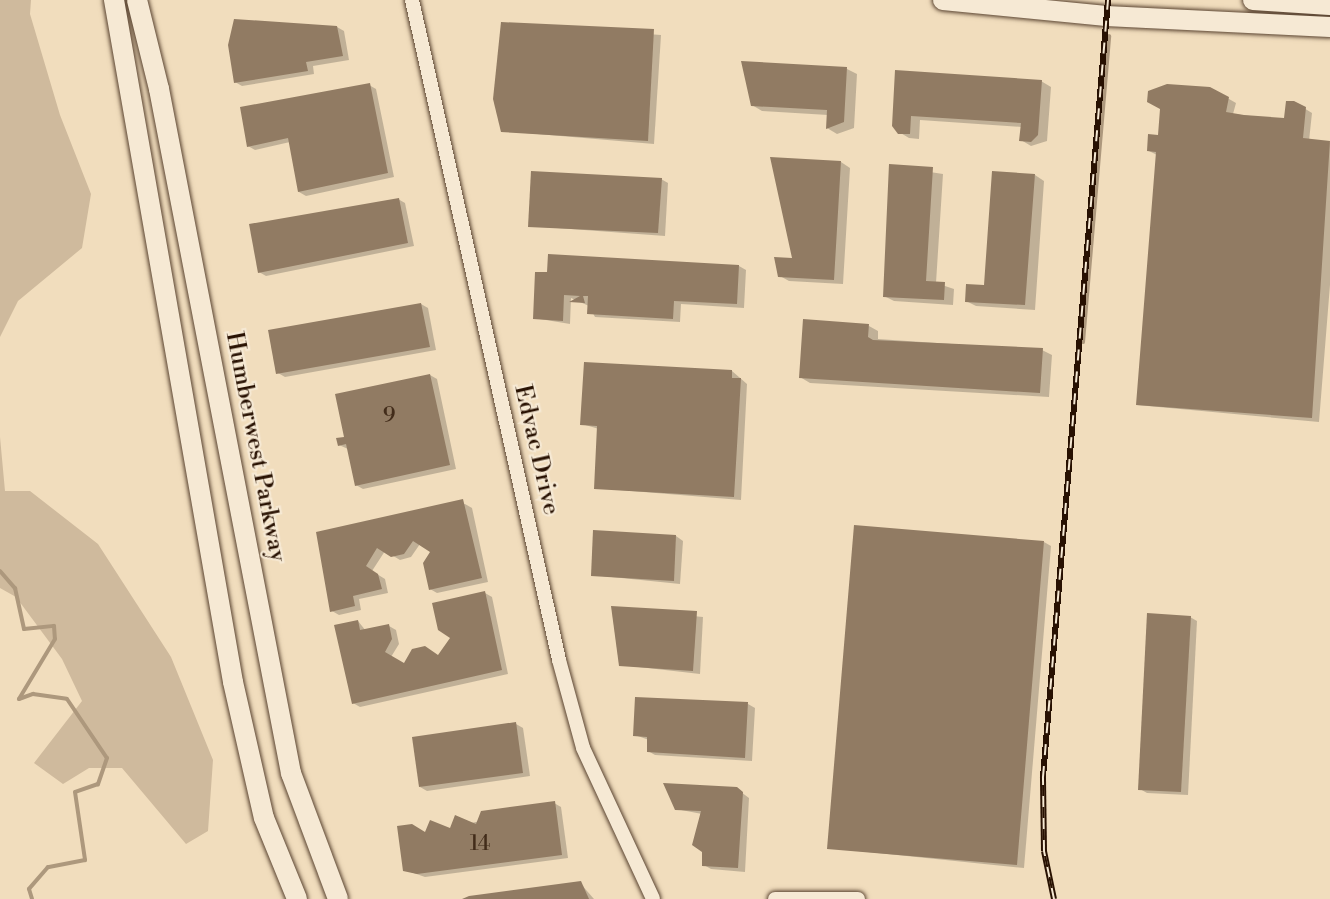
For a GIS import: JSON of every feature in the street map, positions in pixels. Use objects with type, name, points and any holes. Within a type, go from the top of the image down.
[{"type":"main road","points":[[114,0],[233,682],[264,818],[297,899]]},
{"type":"main road","name":"Humberwest Parkway","points":[[137,0],[159,89],[291,773],[338,899]]},
{"type":"main road","points":[[943,0],[1106,16],[1330,27]]},
{"type":"main road","points":[[1253,0],[1330,5]]},
{"type":"street","name":"Edvac Drive","points":[[412,0],[559,660],[584,748],[652,899]]},
{"type":"street","points":[[775,899],[858,899]]},
{"type":"shaded area","points":[[0,0],[31,0],[30,14],[60,115],[91,194],[82,248],[18,301],[0,337]]},
{"type":"shaded area","points":[[0,437],[5,491],[30,491],[98,544],[171,657],[213,760],[208,831],[186,844],[122,768],[89,768],[63,784],[34,763],[82,701],[62,659],[16,597],[0,588]]},
{"type":"building","points":[[234,19],[337,26],[343,56],[306,62],[308,71],[234,83],[228,45]]},
{"type":"building","points":[[501,22],[654,29],[648,141],[501,132],[493,99]]},
{"type":"building","points":[[741,61],[847,67],[844,122],[826,129],[827,110],[751,106]]},
{"type":"building","points":[[895,70],[1042,80],[1038,135],[1031,142],[1019,141],[1021,123],[911,116],[910,134],[898,134],[892,126]]},
{"type":"building","points":[[370,83],[388,173],[298,192],[288,138],[247,147],[240,107]]},
{"type":"building","points":[[1167,84],[1210,87],[1229,97],[1226,112],[1244,115],[1284,118],[1286,101],[1294,101],[1306,107],[1303,138],[1330,141],[1312,418],[1136,405],[1156,152],[1147,151],[1148,134],[1158,135],[1160,109],[1147,102],[1148,91]]},
{"type":"building","points":[[770,157],[841,161],[834,280],[778,277],[774,257],[792,258]]},
{"type":"building","points":[[889,164],[933,167],[926,281],[945,282],[944,300],[883,297]]},
{"type":"building","points":[[531,171],[662,178],[658,233],[528,227]]},
{"type":"building","points":[[992,171],[1035,174],[1025,305],[965,302],[966,284],[984,285]]},
{"type":"building","points":[[399,198],[408,243],[258,273],[249,224]]},
{"type":"building","points":[[548,254],[739,265],[737,304],[674,301],[673,319],[587,314],[588,296],[583,296],[585,303],[569,302],[580,296],[564,295],[563,321],[533,319],[535,272],[547,272]]},
{"type":"building","points":[[421,303],[430,347],[276,374],[268,330]]},
{"type":"building","points":[[803,319],[869,324],[868,337],[873,340],[1043,348],[1040,393],[799,378]]},
{"type":"building","points":[[584,362],[732,370],[732,378],[741,378],[734,497],[594,489],[597,426],[580,425]]},
{"type":"building","points":[[430,374],[450,465],[355,486],[346,444],[338,446],[336,438],[344,437],[335,394]]},
{"type":"building","points":[[463,499],[482,578],[429,590],[423,563],[430,552],[413,541],[404,554],[391,557],[377,548],[366,566],[378,574],[382,589],[353,596],[355,606],[330,612],[316,532]]},
{"type":"building","points":[[854,525],[1044,541],[1017,865],[827,849]]},
{"type":"building","points":[[593,530],[676,535],[674,581],[591,576]]},
{"type":"building","points":[[485,591],[502,670],[352,704],[334,625],[358,620],[360,630],[389,624],[392,639],[385,652],[404,663],[412,649],[425,646],[438,655],[450,638],[438,630],[432,603]]},
{"type":"building","points":[[611,606],[697,611],[693,671],[619,666]]},
{"type":"building","points":[[1147,613],[1191,616],[1181,792],[1138,790]]},
{"type":"building","points":[[635,697],[748,702],[745,758],[647,752],[647,737],[633,736]]},
{"type":"building","points":[[516,722],[523,773],[419,787],[412,737]]},
{"type":"building","points":[[663,783],[737,787],[743,792],[738,868],[702,866],[702,852],[692,845],[701,811],[675,810]]},
{"type":"building","points":[[555,801],[562,855],[417,874],[403,871],[397,826],[412,824],[425,832],[430,820],[450,828],[455,815],[476,824],[481,811]]},
{"type":"building","points":[[581,881],[589,899],[462,899],[469,896]]},
{"type":"waterway","points":[[1083,342],[1109,36]]},
{"type":"waterway","points":[[0,571],[15,588],[24,629],[54,626],[55,639],[19,699],[33,694],[67,699],[107,758],[98,784],[75,792],[85,860],[48,867],[29,889],[32,899]]},
{"type":"railway","points":[[1054,899],[1044,851],[1043,777],[1108,0]]}]
